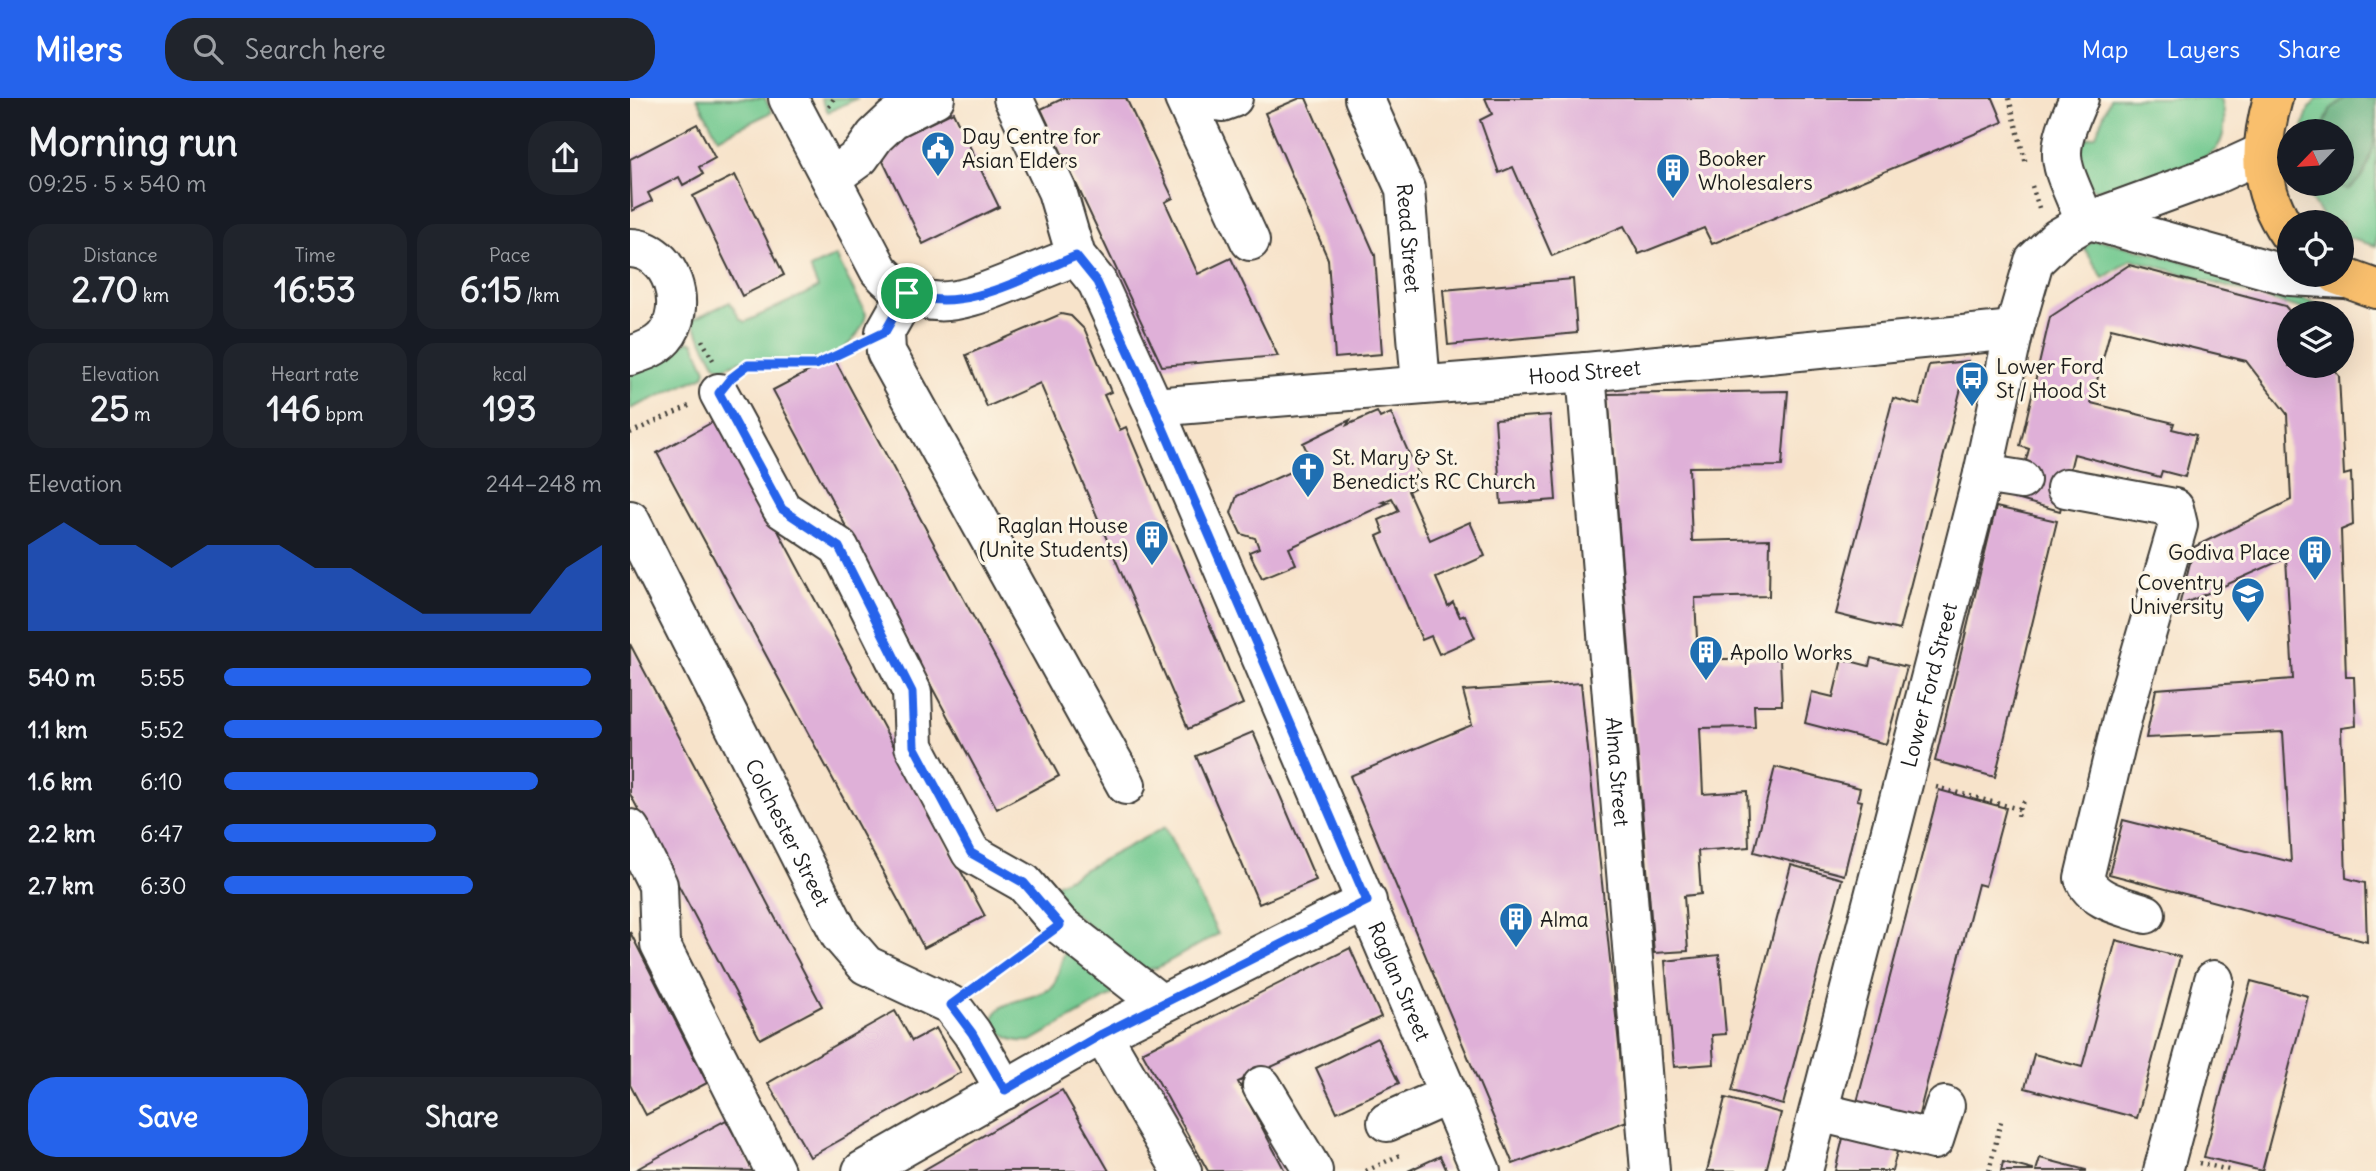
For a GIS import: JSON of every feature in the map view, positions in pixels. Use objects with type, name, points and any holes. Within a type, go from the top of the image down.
[{"type":"highway","points":[[2252,98],[2262,145],[2264,178],[2277,217]]},
{"type":"highway","points":[[2262,145],[2273,98]]},
{"type":"street","points":[[788,98],[879,270],[907,293],[925,301],[945,303],[970,298],[1076,256],[1057,191],[1013,98]]},
{"type":"street","points":[[831,177],[860,158],[875,136],[893,119],[935,98]]},
{"type":"street","points":[[1184,98],[1250,241]]},
{"type":"street","points":[[1210,98],[1222,102],[1233,98]]},
{"type":"street","name":"Read Street","points":[[1364,98],[1405,189],[1421,385]]},
{"type":"street","points":[[2080,98],[2066,126],[2061,166],[2089,222],[2277,273]]},
{"type":"street","name":"Lower Ford Street","points":[[1803,1171],[1983,474],[2014,330],[2034,261],[2058,238],[2089,222],[2214,175],[2262,145]]},
{"type":"street","points":[[630,248],[656,258],[670,274],[677,300],[674,321],[664,338],[647,351],[630,356]]},
{"type":"street","name":"Raglan Street","points":[[1076,256],[1097,282],[1154,407],[1482,1171]]},
{"type":"street","points":[[907,293],[885,332],[887,352],[1126,785]]},
{"type":"street","name":"Hood Street","points":[[1154,407],[1586,372],[2014,330]]},
{"type":"street","name":"Alma Street","points":[[1586,372],[1650,1171]]},
{"type":"street","points":[[719,393],[782,509],[839,547],[912,692],[914,746],[971,853],[1024,883],[1060,925],[1161,1004]]},
{"type":"street","points":[[1983,474],[2021,480]]},
{"type":"street","points":[[2066,488],[2160,503],[2174,508],[2178,525],[2124,710],[2084,878],[2088,889],[2097,896],[2146,914]]},
{"type":"street","name":"Colchester Street","points":[[630,520],[841,935],[866,965],[951,1005],[972,1033],[1005,1090]]},
{"type":"street","points":[[630,829],[658,885],[660,944],[775,1171]]},
{"type":"street","points":[[862,1171],[1102,1034],[1367,901]]},
{"type":"street","points":[[2163,1171],[2214,979]]},
{"type":"street","points":[[1102,1034],[1182,1171]]},
{"type":"street","points":[[1262,1086],[1313,1171]]},
{"type":"street","points":[[1387,1122],[1448,1094]]},
{"type":"street","points":[[1819,1112],[1934,1140],[1945,1106]]},
{"type":"path","points":[[630,433],[719,393],[731,378],[748,365],[816,365],[885,332]]},
{"type":"path","points":[[1905,778],[2019,808]]},
{"type":"path","points":[[2018,819],[2019,808],[2025,800]]},
{"type":"path","points":[[951,1005],[1060,925]]},
{"type":"path","points":[[1989,1171],[2001,1121]]},
{"type":"green space","points":[[697,98],[765,98],[772,112],[718,138]]},
{"type":"green space","points":[[821,98],[858,98],[828,112]]},
{"type":"green space","points":[[2110,98],[2221,98],[2224,122],[2221,141],[2210,154],[2180,168],[2096,190],[2090,187],[2071,159],[2077,141],[2096,135]]},
{"type":"green space","points":[[2318,98],[2376,98],[2376,246],[2354,240],[2354,210],[2317,210],[2310,196],[2354,196],[2354,119],[2306,119],[2309,108]]},
{"type":"green space","points":[[2345,98],[2376,98],[2376,124],[2369,162],[2354,184],[2354,119],[2326,119],[2331,109]]},
{"type":"green space","points":[[2092,241],[2105,241],[2247,278],[2310,301],[2277,302],[2132,259],[2103,278],[2084,248]]},
{"type":"green space","points":[[836,256],[866,314],[863,326],[851,342],[840,351],[816,360],[745,360],[722,368],[715,364],[691,320],[730,302],[740,319],[745,322],[818,288],[810,268]]},
{"type":"green space","points":[[689,341],[694,343],[706,370],[704,376],[630,409],[630,367]]},
{"type":"green space","points":[[1165,827],[1218,934],[1157,968],[1143,970],[1045,890]]},
{"type":"green space","points":[[1065,950],[1117,992],[1031,1041],[1013,1040],[1004,1035],[993,1021],[996,1013],[1009,1004],[1054,986]]},
{"type":"building","points":[[1064,98],[1126,98],[1173,198],[1165,202],[1198,274],[1231,258],[1278,356],[1162,366],[1041,109]]},
{"type":"building","points":[[1306,98],[1375,255],[1382,354],[1335,358],[1328,259],[1265,113]]},
{"type":"building","name":"Booker Wholesalers","points":[[1485,98],[1993,98],[2003,122],[1712,244],[1704,228],[1639,254],[1624,226],[1552,256],[1513,167],[1499,173],[1480,120],[1492,114]]},
{"type":"building","name":"Day Centre for Asian Elders","points":[[953,112],[999,207],[923,244],[877,149]]},
{"type":"building","points":[[697,124],[715,158],[699,167],[703,174],[683,185],[679,177],[648,193],[652,201],[632,211],[630,159]]},
{"type":"building","points":[[735,175],[784,275],[742,296],[693,196]]},
{"type":"building","name":"Godiva Place","points":[[2129,265],[2277,304],[2277,378],[2339,378],[2344,475],[2351,473],[2353,525],[2341,530],[2346,677],[2354,677],[2356,726],[2341,728],[2346,878],[2365,883],[2367,942],[2109,874],[2123,820],[2291,862],[2283,732],[2146,738],[2156,689],[2293,679],[2286,558],[2179,606],[2194,547],[2291,500],[2287,414],[2246,361],[2111,328],[2091,403],[2174,423],[2172,429],[2196,435],[2185,477],[2162,471],[2160,477],[2074,454],[2060,511],[2016,499],[2029,449],[2020,446],[2050,317]]},
{"type":"building","points":[[1573,279],[1577,333],[1448,345],[1443,290]]},
{"type":"building","name":"Raglan House (Unite Students)","points":[[1061,314],[1071,316],[1085,330],[1111,392],[1104,395],[1120,430],[1126,427],[1243,704],[1188,729],[1040,383],[987,407],[966,355]]},
{"type":"building","points":[[834,358],[1059,776],[997,809],[773,390]]},
{"type":"building","points":[[1968,361],[1899,630],[1836,614],[1893,398],[1919,405],[1929,365]]},
{"type":"building","name":"Apollo Works","points":[[1788,391],[1782,466],[1689,467],[1692,541],[1770,539],[1769,596],[1695,598],[1698,659],[1780,659],[1782,705],[1754,705],[1755,727],[1700,728],[1703,794],[1747,791],[1749,847],[1698,851],[1701,894],[1684,896],[1688,951],[1654,953],[1608,394]]},
{"type":"building","points":[[1377,412],[1380,418],[1391,413],[1418,474],[1409,478],[1414,488],[1408,491],[1430,540],[1470,522],[1485,556],[1436,578],[1448,606],[1453,602],[1460,617],[1465,615],[1475,638],[1439,654],[1431,636],[1422,640],[1377,536],[1384,533],[1379,520],[1399,511],[1392,498],[1382,502],[1388,503],[1289,548],[1296,564],[1262,578],[1249,552],[1259,548],[1255,538],[1241,534],[1231,513],[1237,496],[1312,462],[1303,443],[1350,420],[1347,425]]},
{"type":"building","points":[[1550,415],[1556,500],[1501,504],[1495,419]]},
{"type":"building","points":[[718,419],[985,916],[924,948],[657,453]]},
{"type":"building","points":[[1996,507],[2057,521],[1995,777],[1935,761]]},
{"type":"building","points":[[630,644],[822,1006],[760,1039],[630,794]]},
{"type":"building","points":[[1871,658],[1907,667],[1886,744],[1805,723],[1812,692],[1833,697],[1842,659],[1869,666]]},
{"type":"building","name":"Alma","points":[[1581,683],[1627,1121],[1513,1164],[1350,776],[1472,725],[1463,691]]},
{"type":"building","points":[[1253,732],[1316,880],[1259,904],[1196,756]]},
{"type":"building","points":[[1775,767],[1860,788],[1857,800],[1862,801],[1844,875],[1754,852]]},
{"type":"building","points":[[1939,790],[2006,808],[1985,886],[1978,884],[1916,1126],[1855,1110]]},
{"type":"building","points":[[1791,865],[1842,879],[1783,1105],[1732,1091]]},
{"type":"building","points":[[630,932],[707,1083],[646,1115],[630,1085]]},
{"type":"building","points":[[2116,940],[2180,957],[2137,1118],[2025,1088],[2034,1054],[2082,1067]]},
{"type":"building","points":[[1350,948],[1381,1017],[1238,1082],[1285,1171],[1208,1171],[1142,1052]]},
{"type":"building","points":[[1719,955],[1726,1034],[1712,1035],[1714,1064],[1674,1067],[1665,961]]},
{"type":"building","points":[[2251,981],[2308,996],[2262,1171],[2204,1157]]},
{"type":"building","points":[[895,1011],[912,1041],[936,1028],[961,1072],[810,1157],[768,1083]]},
{"type":"building","points":[[1377,1038],[1399,1083],[1337,1112],[1316,1068]]},
{"type":"building","points":[[1062,1090],[1109,1171],[922,1171]]},
{"type":"building","points":[[1725,1098],[1781,1113],[1766,1171],[1707,1171]]},
{"type":"building","points":[[726,1120],[754,1171],[637,1169],[696,1136]]},
{"type":"building","points":[[1846,1126],[1900,1140],[1892,1171],[1835,1171]]},
{"type":"building","points":[[1440,1156],[1447,1171],[1408,1171]]},
{"type":"building","points":[[2040,1158],[2086,1170],[2086,1171],[2036,1171]]},
{"type":"building","points":[[2003,1162],[2033,1170],[2033,1171],[2001,1171]]},
{"type":"place","name":"Day Centre for Asian Elders","points":[[938,178]]},
{"type":"place","name":"Booker Wholesalers","points":[[1673,200]]},
{"type":"place","name":"Lower Ford St / Hood St","points":[[1972,408]]},
{"type":"place","name":"St. Mary & St. Benedict’s RC Church","points":[[1308,499]]},
{"type":"place","name":"Raglan House (Unite Students)","points":[[1152,567]]},
{"type":"place","name":"Godiva Place","points":[[2315,582]]},
{"type":"place","name":"Coventry University","points":[[2248,624]]},
{"type":"place","name":"Apollo Works","points":[[1706,682]]},
{"type":"place","name":"Alma","points":[[1516,949]]},
{"type":"route","points":[[1076,256],[1097,282],[1154,407],[1367,901],[1102,1034],[1005,1090],[972,1033],[951,1005],[1060,925],[1024,883],[971,853],[914,746],[912,692],[839,547],[782,509],[719,393],[731,378],[748,365],[816,365],[885,332],[907,293],[925,301],[945,303],[970,298],[1076,256]]}]
